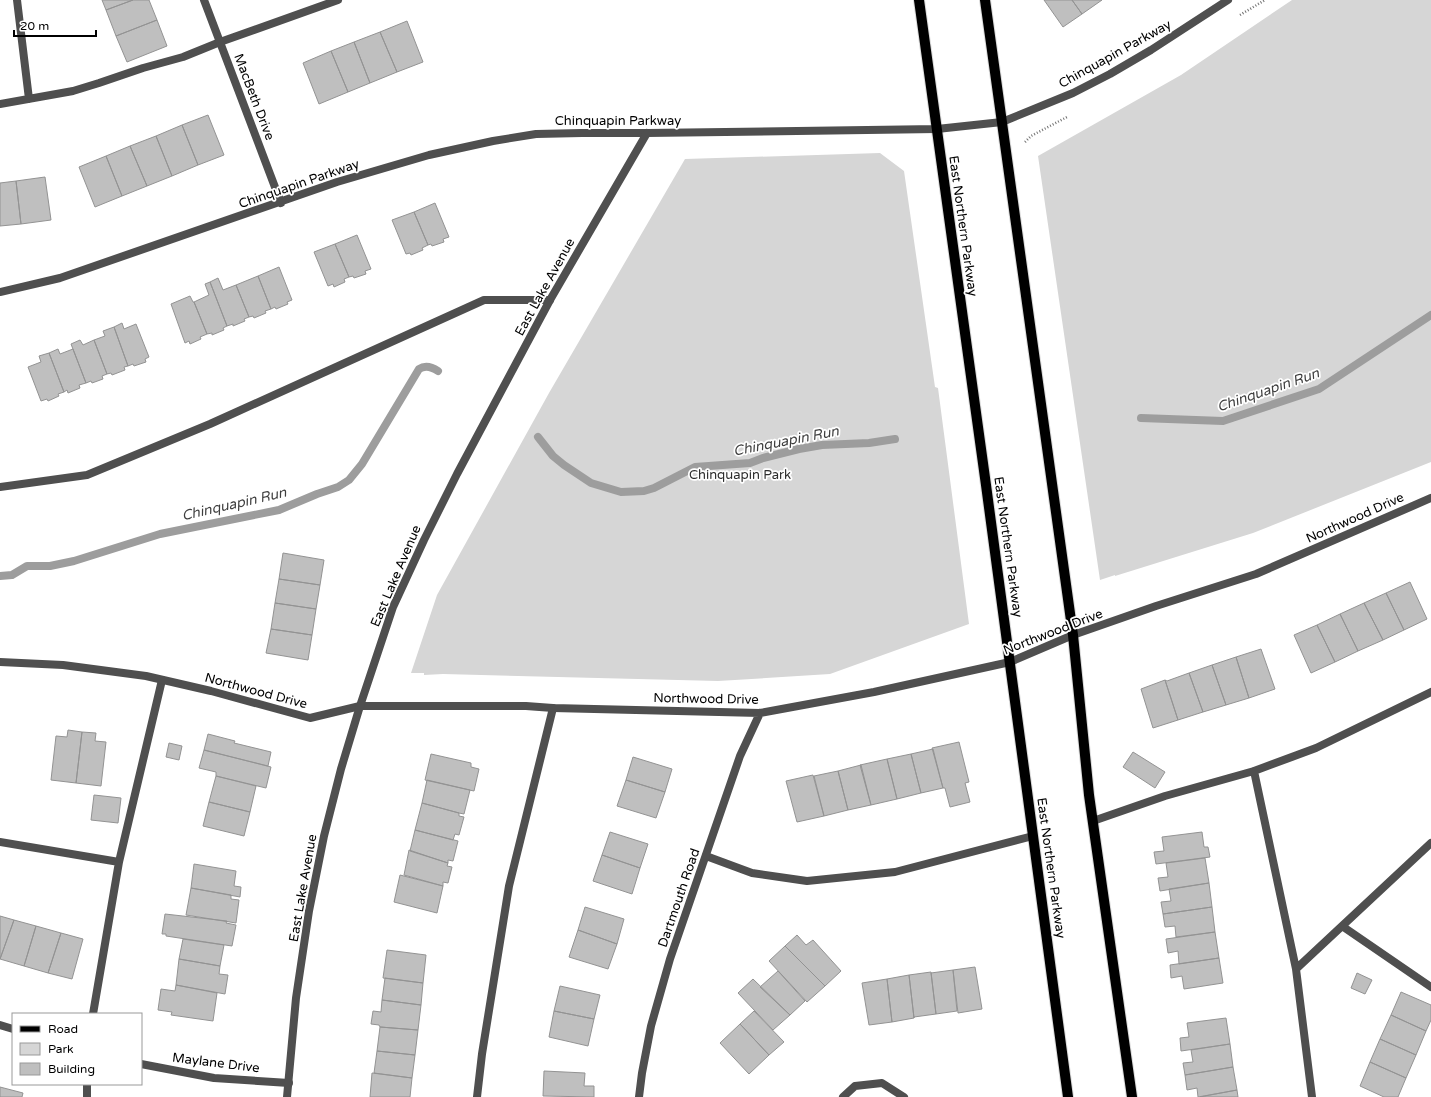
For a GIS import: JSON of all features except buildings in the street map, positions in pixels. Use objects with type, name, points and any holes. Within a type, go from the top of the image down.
[{"type":"main road","name":"East Northern Parkway","points":[[919,0],[1068,1097]]},
{"type":"main road","points":[[985,0],[1073,635],[1089,795],[1132,1097]]},
{"type":"street","points":[[17,0],[29,99]]},
{"type":"street","name":"MacBeth Drive","points":[[204,0],[281,202]]},
{"type":"street","points":[[0,104],[73,91],[143,68],[183,57],[220,42],[338,0]]},
{"type":"street","name":"Chinquapin Parkway","points":[[0,292],[60,278],[337,182],[429,155],[493,141],[536,134],[937,130],[1002,122],[1073,93],[1110,74],[1151,50],[1228,0]]},
{"type":"street","name":"East Lake Avenue","points":[[287,1097],[296,998],[309,911],[324,836],[341,769],[393,607],[424,540],[461,467],[550,300],[647,134]]},
{"type":"street","points":[[0,488],[87,475],[210,424],[484,300],[550,300]]},
{"type":"street","name":"Northwood Drive","points":[[0,662],[63,665],[111,671],[162,680],[211,691],[310,718],[360,706],[526,706],[760,713],[874,692],[1010,662],[1073,635],[1156,606],[1256,574],[1431,498]]},
{"type":"street","points":[[93,1013],[118,862],[162,680]]},
{"type":"street","points":[[1093,820],[1165,796],[1254,771],[1316,748],[1431,692]]},
{"type":"street","points":[[477,1097],[482,1054],[509,886],[553,708]]},
{"type":"street","name":"Dartmouth Road","points":[[639,1097],[651,1026],[670,959],[740,756],[760,713]]},
{"type":"street","points":[[1254,771],[1296,969],[1312,1097]]},
{"type":"street","points":[[706,856],[752,873],[807,881],[895,872],[1033,836]]},
{"type":"street","points":[[0,842],[118,862]]},
{"type":"street","points":[[1296,969],[1431,843]]},
{"type":"street","points":[[1342,926],[1431,987]]},
{"type":"street","points":[[0,1025],[12,1029]]},
{"type":"street","name":"Maylane Drive","points":[[142,1064],[214,1078],[289,1083]]},
{"type":"street","points":[[842,1097],[855,1086],[882,1083],[904,1097]]},
{"type":"street","points":[[87,1085],[87,1097]]},
{"type":"green space","points":[[1292,0],[1431,0],[1431,462],[1253,533],[1100,580],[1038,156],[1181,75]]},
{"type":"green space","name":"Chinquapin Park","points":[[880,153],[904,171],[935,387],[938,388],[969,624],[830,674],[718,681],[443,674],[424,675],[424,673],[411,673],[437,595],[549,393],[685,159]]},
{"type":"waterway","name":"Chinquapin Run","points":[[1141,418],[1223,421],[1319,389],[1431,315]]},
{"type":"waterway","name":"Chinquapin Run","points":[[0,576],[12,575],[27,566],[50,566],[74,561],[160,534],[279,510],[338,487],[349,480],[362,464],[419,369],[428,367],[438,371]]},
{"type":"waterway","name":"Chinquapin Run","points":[[538,437],[553,456],[591,483],[621,492],[644,491],[654,488],[695,467],[750,463],[763,458],[822,445],[869,443],[895,439]]}]
